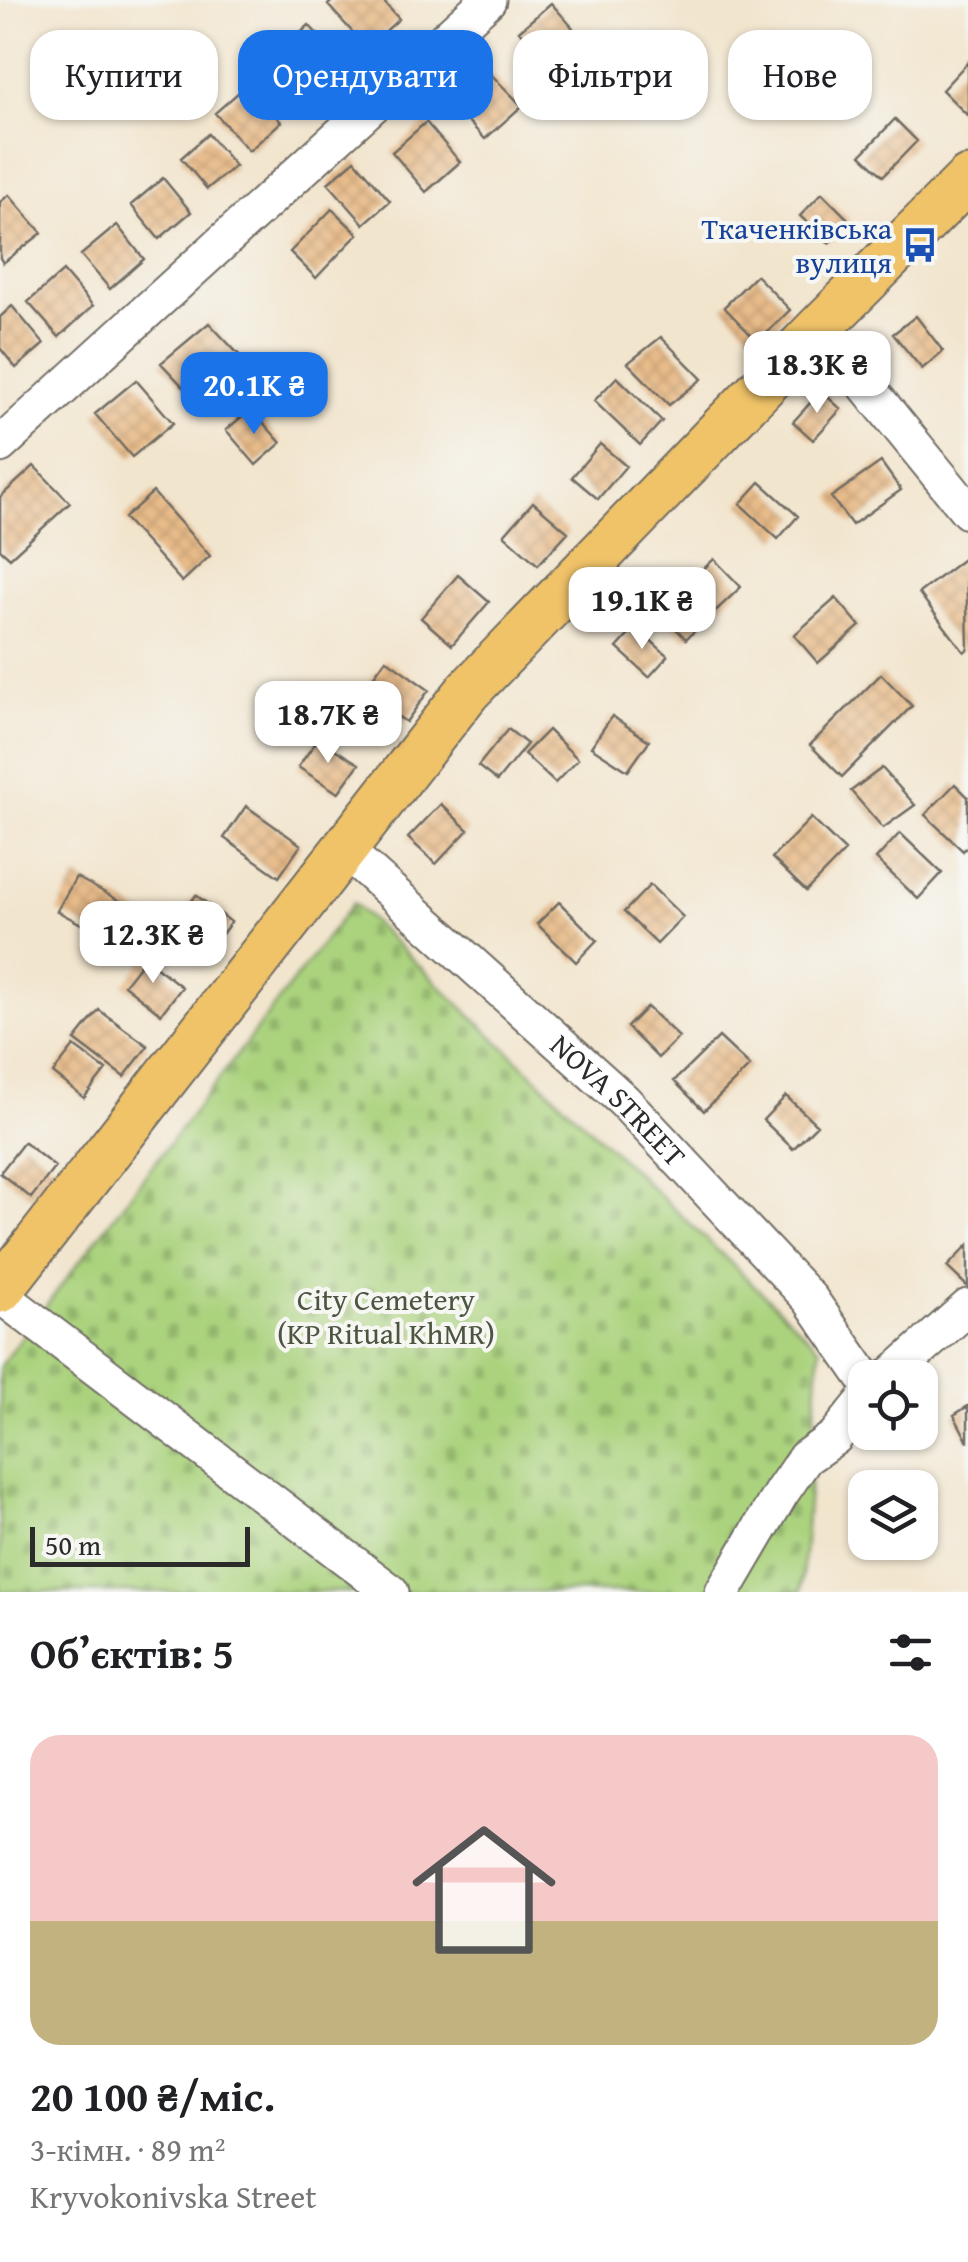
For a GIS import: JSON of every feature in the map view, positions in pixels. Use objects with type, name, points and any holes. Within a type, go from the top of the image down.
[{"type":"main road","points":[[0,1292],[468,691],[968,179]]},
{"type":"street","points":[[0,445],[488,0]]},
{"type":"street","points":[[819,328],[968,511]]},
{"type":"street","name":"NOVA STREET","points":[[344,849],[624,1101],[810,1299],[852,1360]]},
{"type":"street","points":[[0,1292],[391,1592]]},
{"type":"street","points":[[909,1360],[968,1308]]},
{"type":"street","points":[[723,1592],[805,1458],[834,1437],[848,1420]]},
{"type":"green space","name":"City Cemetery (KP Ritual KhMR)","points":[[353,903],[820,1348],[801,1592],[0,1592],[0,1366]]},
{"type":"building","points":[[333,0],[382,0],[399,19],[387,30],[351,30],[328,5]]},
{"type":"building","points":[[551,3],[573,28],[571,30],[520,30]]},
{"type":"building","points":[[968,62],[968,116],[942,90]]},
{"type":"building","points":[[493,76],[513,97],[513,114],[485,139],[467,120],[493,120]]},
{"type":"building","points":[[238,93],[238,120],[281,122],[249,151],[218,116],[218,110]]},
{"type":"building","points":[[895,119],[917,141],[883,176],[861,155]]},
{"type":"building","points":[[426,122],[460,162],[426,192],[392,152]]},
{"type":"building","points":[[208,134],[235,166],[207,189],[181,158]]},
{"type":"building","points":[[355,160],[390,201],[364,224],[328,183]]},
{"type":"building","points":[[163,178],[191,212],[159,239],[131,205]]},
{"type":"building","points":[[822,193],[850,221],[829,243],[800,216]]},
{"type":"building","points":[[9,195],[42,233],[3,263],[0,202]]},
{"type":"building","points":[[332,209],[358,234],[316,278],[290,252]]},
{"type":"building","points":[[117,225],[144,259],[110,289],[81,255]]},
{"type":"building","points":[[63,271],[93,306],[59,337],[28,302]]},
{"type":"building","points":[[756,275],[790,310],[758,342],[724,307]]},
{"type":"building","points":[[12,306],[44,344],[16,368],[0,348],[0,317]]},
{"type":"building","points":[[916,316],[943,351],[922,369],[893,334]]},
{"type":"building","points":[[209,323],[240,356],[192,396],[161,363]]},
{"type":"building","points":[[661,337],[702,379],[669,405],[628,363]]},
{"type":"building","points":[[617,377],[662,421],[640,445],[594,401]]},
{"type":"building","points":[[136,380],[173,423],[132,457],[95,414]]},
{"type":"building","points":[[821,391],[841,409],[813,440],[793,422]]},
{"type":"building","points":[[251,409],[281,443],[256,465],[226,430]]},
{"type":"building","points":[[600,444],[626,466],[598,499],[572,477]]},
{"type":"building","points":[[881,462],[901,490],[852,525],[831,497]]},
{"type":"building","points":[[34,466],[70,503],[10,558],[0,549],[0,497]]},
{"type":"building","points":[[760,482],[798,516],[778,539],[740,504]]},
{"type":"building","points":[[153,492],[210,556],[182,582],[124,518]]},
{"type":"building","points":[[533,502],[568,532],[538,565],[504,535]]},
{"type":"building","points":[[966,557],[968,649],[964,652],[919,593]]},
{"type":"building","points":[[714,559],[741,587],[686,639],[659,611]]},
{"type":"building","points":[[458,575],[489,602],[452,645],[421,618]]},
{"type":"building","points":[[836,598],[860,626],[818,663],[794,635]]},
{"type":"building","points":[[636,627],[668,656],[649,677],[617,648]]},
{"type":"building","points":[[386,659],[429,690],[406,722],[362,692]]},
{"type":"building","points":[[881,674],[912,706],[842,777],[810,745]]},
{"type":"building","points":[[612,716],[649,741],[628,771],[591,747]]},
{"type":"building","points":[[508,729],[527,744],[497,781],[478,766]]},
{"type":"building","points":[[548,730],[578,759],[555,783],[524,754]]},
{"type":"building","points":[[318,739],[359,764],[338,793],[298,767]]},
{"type":"building","points":[[882,768],[915,805],[883,828],[851,791]]},
{"type":"building","points":[[955,784],[968,797],[968,846],[963,851],[925,815]]},
{"type":"building","points":[[441,804],[468,830],[436,864],[408,838]]},
{"type":"building","points":[[246,806],[301,845],[279,877],[224,838]]},
{"type":"building","points":[[811,818],[845,851],[806,891],[772,858]]},
{"type":"building","points":[[900,833],[942,873],[918,899],[876,859]]},
{"type":"building","points":[[76,877],[144,914],[126,948],[57,911]]},
{"type":"building","points":[[650,885],[683,917],[657,944],[624,912]]},
{"type":"building","points":[[196,895],[231,922],[207,954],[172,927]]},
{"type":"building","points":[[559,902],[597,940],[576,962],[537,924]]},
{"type":"building","points":[[145,958],[182,987],[161,1014],[124,985]]},
{"type":"building","points":[[647,1007],[679,1037],[658,1058],[627,1027]]},
{"type":"building","points":[[99,1010],[148,1046],[124,1077],[75,1040]]},
{"type":"building","points":[[719,1037],[750,1066],[704,1111],[674,1081]]},
{"type":"building","points":[[74,1046],[106,1070],[84,1098],[53,1073]]},
{"type":"building","points":[[786,1096],[817,1125],[793,1149],[763,1120]]},
{"type":"building","points":[[24,1142],[55,1167],[31,1198],[0,1173]]},
{"type":"building","points":[[968,1245],[968,1287],[947,1267]]},
{"type":"building","points":[[968,1406],[968,1442],[954,1415]]},
{"type":"place","name":"Ткаченківська вулиця","points":[[920,245]]}]
